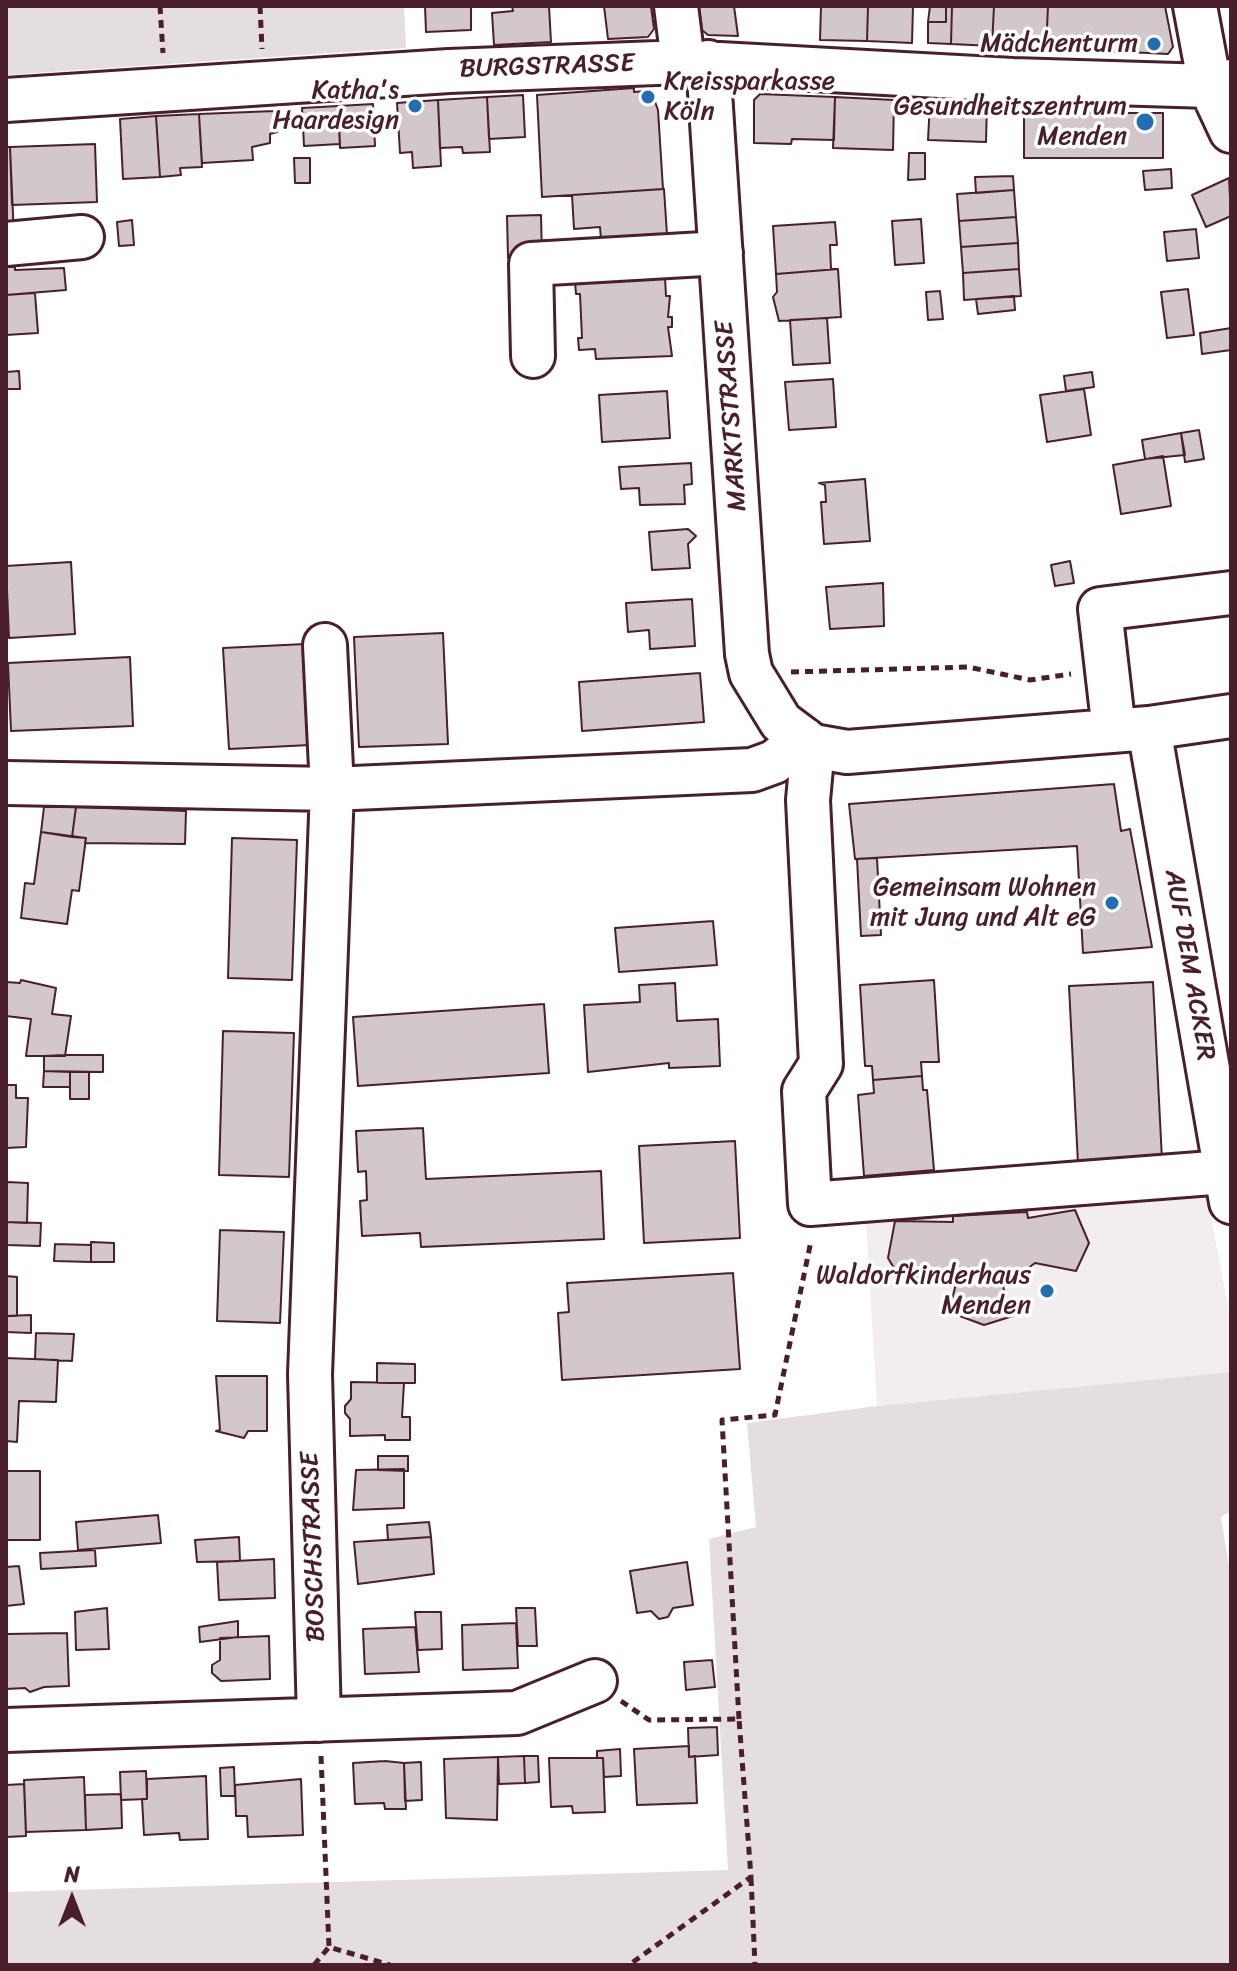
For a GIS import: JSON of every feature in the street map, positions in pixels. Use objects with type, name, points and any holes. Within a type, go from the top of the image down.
[{"type":"street","name":"MARKTSTRASSE","points":[[676,6],[696,62],[721,253],[751,673],[781,722],[808,743]]},
{"type":"street","points":[[1195,6],[1221,84],[1231,131]]},
{"type":"street","name":"BURGSTRASSE","points":[[6,100],[449,71],[696,62],[1013,80],[1221,84]]},
{"type":"street","points":[[6,244],[82,237]]},
{"type":"street","points":[[533,356],[531,264],[721,253]]},
{"type":"street","name":"AUF DEM ACKER","points":[[1228,1187],[1222,1097],[1131,730],[1108,669],[1100,609],[1231,593]]},
{"type":"street","name":"BOSCHSTRASSE","points":[[319,1720],[310,1374],[332,789],[325,645]]},
{"type":"street","points":[[6,783],[332,789],[752,770],[808,743],[847,752],[1131,730],[1231,716]]},
{"type":"street","points":[[808,743],[821,1064],[804,1091],[810,1204],[864,1197],[1228,1187]]},
{"type":"street","points":[[6,1730],[517,1713],[595,1681]]},
{"type":"path","points":[[160,6],[166,90]]},
{"type":"path","points":[[751,673],[968,667],[1030,680],[1108,669]]},
{"type":"path","points":[[755,1965],[722,1420],[775,1415],[811,1253],[810,1204]]},
{"type":"path","points":[[595,1681],[649,1720],[739,1719]]},
{"type":"path","points":[[314,1965],[329,1947],[319,1720]]},
{"type":"path","points":[[629,1965],[751,1877]]},
{"type":"path","points":[[329,1947],[390,1965]]},
{"type":"shaded area","points":[[6,6],[404,6],[406,48],[6,75]]},
{"type":"shaded area","name":"Waldorfkinderhaus Menden","points":[[1205,1185],[1231,1322],[1231,1372],[877,1406],[865,1206]]},
{"type":"shaded area","points":[[1231,1372],[1231,1511],[1221,1517],[1231,1579],[1231,1965],[6,1965],[6,1892],[728,1870],[709,1539],[756,1527],[747,1423],[877,1406]]},
{"type":"building","points":[[425,6],[471,6],[471,30],[426,32]]},
{"type":"building","points":[[512,6],[549,6],[551,42],[494,45],[492,13],[513,11]]},
{"type":"building","points":[[604,6],[651,6],[654,29],[648,37],[608,39]]},
{"type":"building","points":[[699,6],[734,6],[738,36],[708,35],[702,30]]},
{"type":"building","points":[[821,6],[868,6],[867,41],[820,40]]},
{"type":"building","points":[[868,6],[913,6],[912,43],[867,41]]},
{"type":"building","points":[[930,6],[946,6],[946,22],[928,22]]},
{"type":"building","points":[[946,6],[952,6],[951,44],[928,43],[928,22],[946,22]]},
{"type":"building","points":[[952,6],[994,6],[992,46],[951,44]]},
{"type":"building","points":[[994,6],[1048,6],[1046,49],[992,46]]},
{"type":"building","points":[[1048,6],[1165,6],[1173,47],[1168,54],[1046,48]]},
{"type":"building","points":[[634,88],[634,92],[645,91],[654,99],[658,110],[663,189],[542,197],[537,95]]},
{"type":"building","points":[[760,94],[835,97],[834,140],[792,139],[791,144],[754,143],[754,100]]},
{"type":"building","points":[[523,95],[525,137],[489,139],[487,97]]},
{"type":"building","points":[[487,97],[490,152],[463,153],[462,147],[440,148],[438,100]]},
{"type":"building","points":[[835,97],[894,100],[893,150],[833,148]]},
{"type":"building","points":[[438,100],[441,166],[413,168],[412,152],[400,153],[397,103]]},
{"type":"building","points":[[930,101],[987,103],[986,142],[928,140]]},
{"type":"building","points":[[373,104],[375,146],[340,148],[338,106]]},
{"type":"building","points":[[338,106],[340,144],[304,146],[302,108]]},
{"type":"building","points":[[275,111],[277,132],[270,134],[270,143],[252,147],[253,160],[202,163],[199,114]]},
{"type":"building","points":[[1024,113],[1163,113],[1163,158],[1024,158]]},
{"type":"building","points":[[199,114],[202,167],[180,168],[181,175],[160,177],[156,116]]},
{"type":"building","points":[[156,116],[160,177],[123,179],[120,119]]},
{"type":"building","points":[[95,144],[97,202],[12,205],[10,147]]},
{"type":"building","points":[[6,147],[10,147],[14,237],[6,237]]},
{"type":"building","points":[[909,153],[925,153],[925,179],[908,180]]},
{"type":"building","points":[[294,158],[310,158],[310,183],[295,183]]},
{"type":"building","points":[[1171,169],[1172,188],[1145,190],[1143,171]]},
{"type":"building","points":[[1013,176],[1014,190],[976,193],[975,177]]},
{"type":"building","points":[[1229,178],[1231,216],[1206,227],[1192,195]]},
{"type":"building","points":[[664,189],[667,235],[601,240],[600,227],[574,229],[572,195]]},
{"type":"building","points":[[1014,190],[1016,217],[959,221],[957,194]]},
{"type":"building","points":[[541,215],[542,257],[508,258],[507,216]]},
{"type":"building","points":[[1016,217],[1018,243],[961,247],[959,221]]},
{"type":"building","points":[[921,219],[924,263],[895,265],[892,221]]},
{"type":"building","points":[[132,220],[134,245],[119,246],[117,222]]},
{"type":"building","points":[[835,222],[837,245],[830,245],[831,269],[838,269],[776,274],[773,226]]},
{"type":"building","points":[[1196,229],[1199,258],[1167,261],[1164,232]]},
{"type":"building","points":[[1018,243],[1019,269],[963,273],[961,247]]},
{"type":"building","points":[[6,267],[15,267],[15,270],[64,268],[66,290],[6,295]]},
{"type":"building","points":[[838,269],[841,317],[779,321],[773,297],[777,292],[776,274]]},
{"type":"building","points":[[1019,269],[1021,296],[964,300],[963,273]]},
{"type":"building","points":[[591,271],[665,277],[666,296],[670,296],[668,317],[672,317],[672,327],[668,327],[672,356],[596,359],[595,349],[579,350],[578,338],[582,338],[580,294],[576,294],[575,282],[592,282]]},
{"type":"building","points":[[1188,289],[1194,335],[1167,338],[1161,292]]},
{"type":"building","points":[[940,291],[943,319],[928,320],[926,292]]},
{"type":"building","points":[[35,293],[38,333],[6,335],[6,295]]},
{"type":"building","points":[[1014,296],[1015,310],[978,314],[976,299]]},
{"type":"building","points":[[827,318],[830,363],[793,365],[790,320]]},
{"type":"building","points":[[1231,328],[1231,350],[1202,354],[1200,333]]},
{"type":"building","points":[[19,371],[20,389],[6,389],[6,372]]},
{"type":"building","points":[[1092,372],[1094,387],[1066,391],[1064,376]]},
{"type":"building","points":[[833,379],[836,427],[789,430],[785,382]]},
{"type":"building","points":[[1084,389],[1091,435],[1047,442],[1040,395]]},
{"type":"building","points":[[667,391],[670,438],[602,442],[599,395]]},
{"type":"building","points":[[1199,430],[1204,459],[1185,462],[1181,433]]},
{"type":"building","points":[[1181,433],[1185,455],[1145,459],[1142,440]]},
{"type":"building","points":[[1163,456],[1171,506],[1121,514],[1113,465]]},
{"type":"building","points":[[691,463],[692,484],[684,485],[685,504],[640,505],[639,488],[621,489],[619,467]]},
{"type":"building","points":[[865,479],[870,541],[824,544],[821,502],[826,502],[825,485],[819,483]]},
{"type":"building","points":[[688,529],[696,536],[688,544],[690,568],[652,570],[649,532]]},
{"type":"building","points":[[1070,561],[1074,583],[1055,586],[1051,565]]},
{"type":"building","points":[[71,562],[75,634],[9,638],[6,566]]},
{"type":"building","points":[[883,583],[884,626],[830,629],[826,587]]},
{"type":"building","points":[[692,599],[695,646],[650,649],[649,630],[628,632],[626,603]]},
{"type":"building","points":[[443,633],[448,744],[359,747],[354,637]]},
{"type":"building","points":[[305,644],[310,745],[229,749],[223,648]]},
{"type":"building","points":[[130,657],[133,726],[11,731],[8,663]]},
{"type":"building","points":[[700,673],[704,722],[582,731],[579,682]]},
{"type":"building","name":"Gemeinsam Wohnen mit Jung und Alt eG","points":[[1114,784],[1121,831],[1130,829],[1152,947],[1083,953],[1077,846],[855,859],[849,804]]},
{"type":"building","points":[[44,807],[76,807],[72,837],[41,832]]},
{"type":"building","points":[[76,807],[186,811],[185,844],[85,843],[86,838],[72,837]]},
{"type":"building","points":[[41,832],[86,838],[79,891],[72,890],[67,924],[21,918],[25,883],[34,884]]},
{"type":"building","points":[[232,838],[297,840],[292,980],[228,978]]},
{"type":"building","points":[[877,858],[881,935],[861,936],[857,859]]},
{"type":"building","points":[[713,921],[717,965],[619,972],[615,928]]},
{"type":"building","points":[[21,980],[56,988],[52,1014],[71,1016],[65,1056],[26,1056],[31,1019],[6,1016],[6,982],[20,983]]},
{"type":"building","points":[[934,980],[939,1062],[921,1062],[922,1076],[873,1080],[872,1066],[865,1066],[860,985]]},
{"type":"building","points":[[1153,982],[1162,1160],[1078,1164],[1069,986]]},
{"type":"building","points":[[675,983],[677,1021],[718,1019],[720,1066],[669,1068],[669,1063],[588,1072],[584,1005],[640,1002],[639,985]]},
{"type":"building","points":[[544,1004],[549,1073],[358,1086],[353,1017]]},
{"type":"building","points":[[223,1031],[294,1033],[289,1177],[219,1175]]},
{"type":"building","points":[[103,1055],[103,1072],[44,1071],[44,1056]]},
{"type":"building","points":[[44,1071],[70,1072],[70,1087],[43,1087]]},
{"type":"building","points":[[70,1072],[89,1072],[89,1099],[70,1099]]},
{"type":"building","points":[[922,1076],[923,1090],[927,1090],[934,1170],[864,1176],[858,1095],[874,1093],[873,1080]]},
{"type":"building","points":[[6,1085],[16,1085],[16,1098],[28,1098],[26,1147],[6,1148]]},
{"type":"building","points":[[423,1128],[426,1179],[601,1171],[604,1239],[421,1247],[420,1233],[362,1236],[360,1201],[367,1200],[366,1171],[358,1172],[356,1131]]},
{"type":"building","points":[[735,1141],[740,1238],[644,1243],[639,1146]]},
{"type":"building","points":[[7,1182],[28,1183],[27,1223],[6,1222]]},
{"type":"building","points":[[1075,1210],[1089,1243],[1076,1271],[1035,1263],[1003,1287],[1013,1316],[984,1325],[949,1312],[959,1271],[933,1272],[903,1283],[888,1258],[895,1221],[953,1222],[953,1216],[1027,1212],[1028,1218]]},
{"type":"building","points":[[6,1222],[41,1223],[40,1246],[6,1245]]},
{"type":"building","points":[[220,1230],[284,1232],[280,1323],[217,1321]]},
{"type":"building","points":[[91,1242],[114,1243],[114,1262],[91,1262]]},
{"type":"building","points":[[55,1244],[91,1245],[91,1262],[54,1261]]},
{"type":"building","points":[[733,1273],[740,1369],[562,1380],[558,1313],[569,1312],[567,1283]]},
{"type":"building","points":[[6,1276],[17,1277],[17,1316],[6,1316]]},
{"type":"building","points":[[31,1315],[31,1333],[6,1332],[6,1316]]},
{"type":"building","points":[[36,1333],[74,1334],[72,1361],[35,1359]]},
{"type":"building","points":[[6,1358],[58,1360],[56,1402],[19,1401],[17,1442],[6,1441]]},
{"type":"building","points":[[377,1363],[415,1364],[415,1383],[377,1383]]},
{"type":"building","points":[[216,1376],[267,1376],[267,1431],[248,1431],[244,1438],[216,1431],[220,1430]]},
{"type":"building","points":[[351,1382],[404,1383],[402,1417],[410,1417],[410,1440],[385,1440],[385,1435],[350,1436],[350,1419],[345,1413],[345,1406],[351,1399]]},
{"type":"building","points":[[378,1456],[408,1456],[408,1471],[378,1470]]},
{"type":"building","points":[[404,1469],[404,1508],[353,1510],[356,1470]]},
{"type":"building","points":[[6,1471],[40,1471],[40,1540],[6,1540]]},
{"type":"building","points":[[158,1515],[161,1543],[78,1550],[76,1522]]},
{"type":"building","points":[[429,1522],[431,1537],[388,1540],[387,1525]]},
{"type":"building","points":[[239,1537],[240,1561],[197,1562],[195,1540]]},
{"type":"building","points":[[431,1537],[434,1574],[358,1584],[354,1542]]},
{"type":"building","points":[[95,1550],[96,1566],[41,1569],[40,1553]]},
{"type":"building","points":[[274,1559],[275,1598],[219,1600],[217,1562]]},
{"type":"building","points":[[687,1562],[693,1605],[673,1608],[668,1617],[659,1619],[651,1611],[637,1613],[630,1571]]},
{"type":"building","points":[[19,1566],[24,1604],[6,1606],[6,1567]]},
{"type":"building","points":[[107,1608],[109,1649],[76,1650],[75,1612]]},
{"type":"building","points":[[516,1608],[535,1608],[537,1646],[518,1646]]},
{"type":"building","points":[[415,1612],[441,1612],[442,1649],[418,1650]]},
{"type":"building","points":[[238,1621],[238,1637],[200,1642],[199,1627]]},
{"type":"building","points":[[516,1623],[518,1668],[463,1670],[462,1625]]},
{"type":"building","points":[[415,1627],[419,1672],[365,1674],[363,1629]]},
{"type":"building","points":[[67,1633],[69,1686],[44,1687],[30,1692],[25,1688],[6,1689],[6,1634]]},
{"type":"building","points":[[269,1636],[270,1679],[221,1681],[212,1673],[212,1665],[220,1660],[220,1638]]},
{"type":"building","points":[[712,1660],[715,1687],[686,1690],[684,1662]]},
{"type":"building","points":[[717,1727],[718,1755],[689,1757],[688,1728]]},
{"type":"building","points":[[689,1746],[689,1757],[695,1756],[697,1803],[637,1805],[634,1749]]},
{"type":"building","points":[[620,1749],[621,1776],[604,1777],[603,1758],[597,1758],[597,1751]]},
{"type":"building","points":[[524,1756],[538,1756],[539,1782],[525,1783]]},
{"type":"building","points":[[524,1756],[525,1783],[499,1784],[498,1757]]},
{"type":"building","points":[[498,1757],[497,1820],[446,1818],[444,1759]]},
{"type":"building","points":[[549,1758],[603,1758],[605,1812],[573,1813],[572,1806],[551,1807]]},
{"type":"building","points":[[421,1762],[422,1800],[405,1801],[404,1763]]},
{"type":"building","points":[[353,1763],[404,1763],[406,1809],[385,1809],[384,1803],[355,1804]]},
{"type":"building","points":[[234,1767],[235,1796],[221,1796],[220,1768]]},
{"type":"building","points":[[146,1771],[147,1799],[121,1800],[120,1772]]},
{"type":"building","points":[[206,1776],[208,1839],[180,1840],[179,1833],[144,1835],[142,1799],[147,1799],[147,1779]]},
{"type":"building","points":[[84,1777],[86,1830],[26,1832],[24,1780]]},
{"type":"building","points":[[301,1779],[303,1835],[248,1837],[247,1816],[236,1816],[235,1785]]},
{"type":"building","points":[[24,1784],[26,1836],[6,1837],[6,1785]]},
{"type":"building","points":[[121,1794],[122,1828],[86,1830],[85,1795]]},
{"type":"place","name":"Mädchenturm","points":[[1154,44]]},
{"type":"place","name":"Kreissparkasse Köln","points":[[648,97]]},
{"type":"place","name":"Katha's Haardesign","points":[[415,106]]},
{"type":"place","name":"Gesundheitszentrum Menden","points":[[1145,122]]},
{"type":"place","name":"Gemeinsam Wohnen mit Jung und Alt eG","points":[[1112,903]]},
{"type":"place","name":"Waldorfkinderhaus Menden","points":[[1047,1291]]}]
